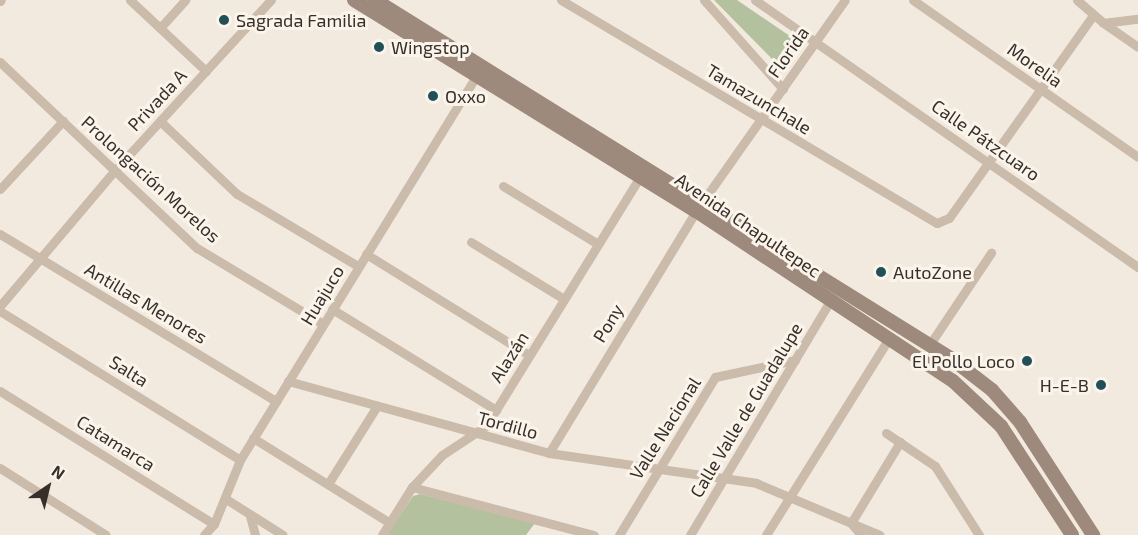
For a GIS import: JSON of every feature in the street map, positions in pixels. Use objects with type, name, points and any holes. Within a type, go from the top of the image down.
[{"type":"main road","points":[[354,0],[479,70]]},
{"type":"main road","points":[[375,0],[479,70],[699,206]]},
{"type":"main road","name":"Avenida Chapultepec","points":[[699,206],[830,301],[936,369],[984,408],[1018,449],[1072,535]]},
{"type":"main road","name":"Avenida Chapultepec","points":[[699,206],[936,348],[1000,398],[1054,470],[1093,535]]},
{"type":"main road","points":[[889,338],[918,349],[936,348],[934,358],[936,369]]},
{"type":"main road","points":[[1018,449],[1047,472],[1054,470]]},
{"type":"street","points":[[130,0],[206,71]]},
{"type":"street","points":[[160,28],[185,0]]},
{"type":"street","name":"Privada A","points":[[0,306],[38,257],[115,170],[271,0]]},
{"type":"street","name":"Tamazunchale","points":[[561,0],[941,224],[989,162]]},
{"type":"street","points":[[704,0],[783,89]]},
{"type":"street","name":"Calle Pátzcuaro","points":[[755,0],[1138,267]]},
{"type":"street","name":"Florida","points":[[699,206],[845,0]]},
{"type":"street","name":"Morelia","points":[[912,0],[1138,157]]},
{"type":"street","points":[[1069,0],[1138,47]]},
{"type":"street","points":[[1077,0],[1088,14]]},
{"type":"street","points":[[989,162],[1041,89],[1088,14]]},
{"type":"street","points":[[1103,22],[1138,19]]},
{"type":"street","name":"Prolongación Morelos","points":[[0,62],[197,248],[323,324]]},
{"type":"street","name":"Huajuco","points":[[204,535],[214,524],[240,460],[253,438],[479,70]]},
{"type":"street","points":[[0,189],[63,121]]},
{"type":"street","points":[[160,121],[237,194],[358,266]]},
{"type":"street","name":"Alazán","points":[[382,535],[412,487],[442,454],[476,434],[496,410],[643,171]]},
{"type":"street","points":[[503,186],[598,244]]},
{"type":"street","name":"Pony","points":[[549,453],[699,206]]},
{"type":"street","name":"Antillas Menores","points":[[0,234],[276,401]]},
{"type":"street","points":[[471,242],[564,299]]},
{"type":"street","points":[[936,348],[991,253]]},
{"type":"street","points":[[366,254],[529,356]]},
{"type":"street","name":"Calle Valle de Guadalupe","points":[[690,535],[830,301]]},
{"type":"street","points":[[332,309],[496,410]]},
{"type":"street","name":"Salta","points":[[0,311],[240,460]]},
{"type":"street","points":[[769,533],[789,496],[889,338]]},
{"type":"street","name":"Valle Nacional","points":[[619,535],[718,375],[795,360]]},
{"type":"street","name":"Tordillo","points":[[288,381],[549,453],[725,478],[789,496],[880,535]]},
{"type":"street","name":"Catamarca","points":[[0,390],[214,524]]},
{"type":"street","points":[[328,484],[377,406]]},
{"type":"street","points":[[886,433],[935,466],[979,535]]},
{"type":"street","points":[[253,438],[390,523]]},
{"type":"street","points":[[861,535],[851,523],[900,442]]},
{"type":"street","points":[[0,468],[106,535]]},
{"type":"street","points":[[412,487],[594,535]]},
{"type":"street","points":[[226,499],[282,535]]},
{"type":"street","points":[[250,516],[255,535]]},
{"type":"green space","points":[[714,0],[737,0],[800,43],[785,72]]},
{"type":"green space","points":[[420,494],[535,523],[526,535],[387,535],[413,496]]},
{"type":"place","name":"Sagrada Familia","points":[[224,20]]},
{"type":"place","name":"Wingstop","points":[[379,47]]},
{"type":"place","name":"Oxxo","points":[[433,96]]},
{"type":"place","name":"AutoZone","points":[[881,272]]},
{"type":"place","name":"El Pollo Loco","points":[[1027,361]]},
{"type":"place","name":"H-E-B","points":[[1101,385]]}]
